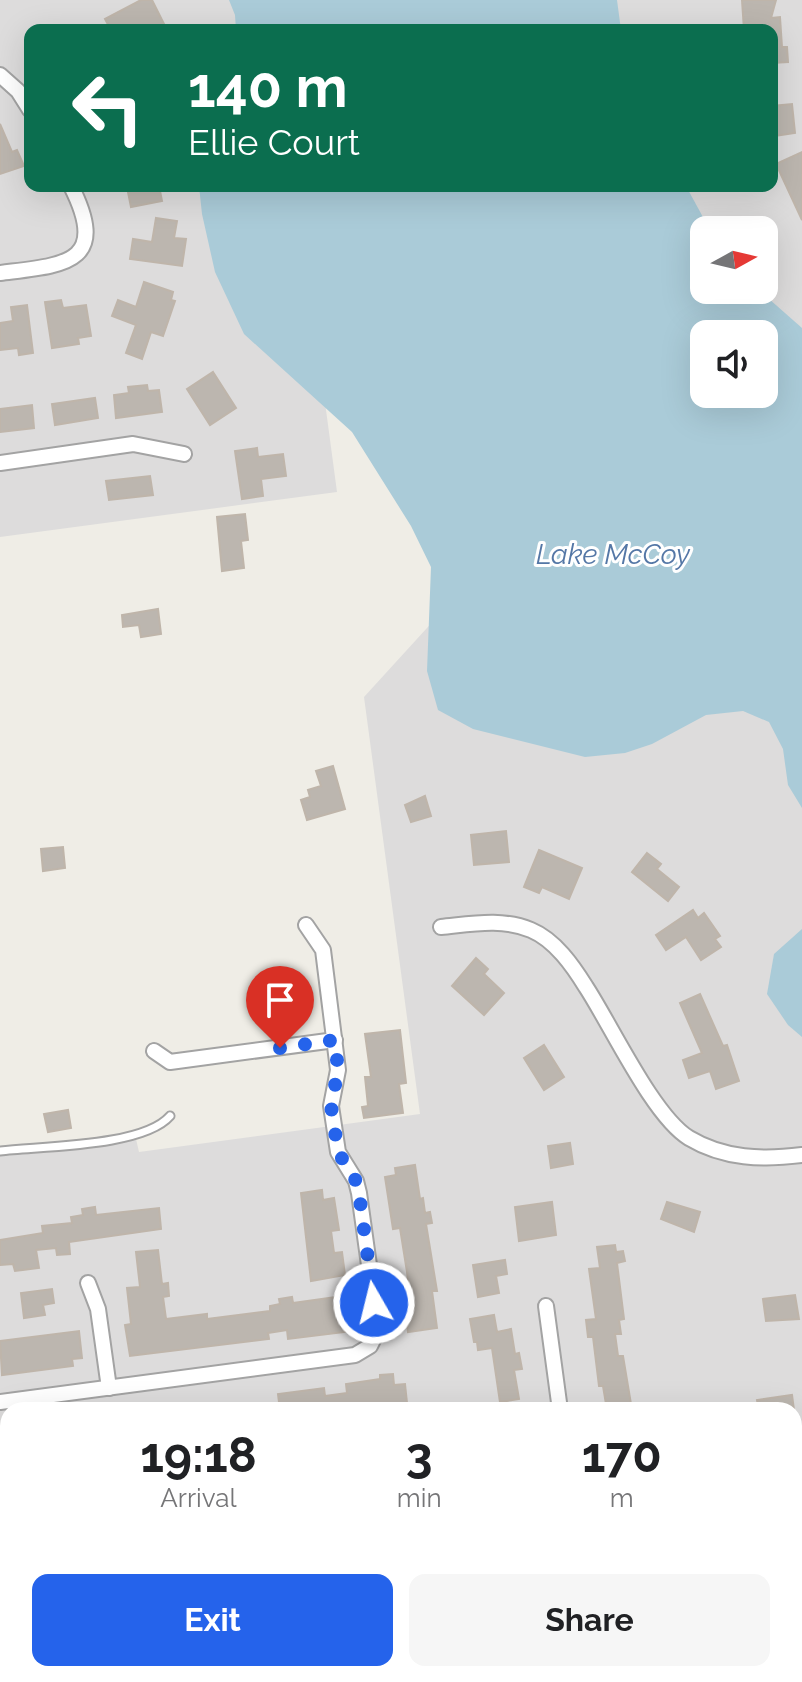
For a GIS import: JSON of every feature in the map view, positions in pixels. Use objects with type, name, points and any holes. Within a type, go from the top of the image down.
[{"type":"street","points":[[0,75],[24,100]]},
{"type":"street","points":[[0,273],[57,266],[73,259],[81,251],[86,233],[84,210],[74,192]]},
{"type":"street","points":[[0,463],[133,444],[184,454]]},
{"type":"street","points":[[441,927],[506,922],[534,931],[555,947],[577,972],[643,1084],[674,1126],[689,1138],[719,1152],[748,1158],[802,1155]]},
{"type":"street","points":[[0,1402],[355,1355],[370,1346],[378,1330],[359,1193],[356,1181],[338,1152],[331,1106],[338,1070],[323,950],[306,925]]},
{"type":"street","points":[[154,1051],[170,1062],[335,1040]]},
{"type":"street","points":[[88,1283],[98,1309],[109,1388]]},
{"type":"street","points":[[546,1306],[559,1402]]},
{"type":"lane","points":[[0,1151],[112,1138],[154,1129],[170,1116]]},
{"type":"shaded area","points":[[0,0],[272,0],[275,24],[24,24],[24,192],[297,192],[337,492],[0,537]]},
{"type":"shaded area","points":[[465,0],[802,0],[802,1402],[0,1402],[0,1156],[136,1139],[139,1152],[420,1114],[364,697],[644,390],[496,192],[778,192],[778,24],[468,24]]},
{"type":"water","points":[[229,0],[617,0],[620,24],[236,24]]},
{"type":"water","name":"Lake McCoy","points":[[200,192],[689,192],[702,216],[690,216],[690,304],[775,304],[802,328],[802,808],[788,785],[783,749],[769,722],[743,711],[706,715],[652,744],[625,753],[585,757],[473,729],[438,710],[427,671],[431,567],[411,526],[352,432],[244,334],[215,272]]},
{"type":"water","points":[[802,929],[802,1037],[788,1025],[767,994],[774,954]]},
{"type":"building","points":[[141,0],[152,0],[164,24],[108,24],[105,19]]},
{"type":"building","points":[[742,0],[776,0],[771,18],[780,17],[782,47],[787,47],[788,62],[778,63],[778,24],[744,24]]},
{"type":"building","points":[[792,104],[795,133],[778,135],[778,105]]},
{"type":"building","points":[[0,124],[12,152],[17,150],[24,166],[0,174]]},
{"type":"building","points":[[802,152],[802,220],[778,168],[778,163]]},
{"type":"building","points":[[128,192],[160,192],[162,201],[131,207]]},
{"type":"building","points":[[156,218],[177,221],[174,238],[186,239],[182,266],[130,259],[133,239],[152,242]]},
{"type":"building","points":[[144,282],[173,292],[171,300],[175,301],[163,336],[151,332],[142,359],[126,353],[136,325],[112,316],[118,300],[136,307]]},
{"type":"building","points":[[61,300],[63,308],[86,305],[91,336],[78,338],[79,344],[52,348],[45,302]]},
{"type":"building","points":[[27,305],[33,353],[19,355],[18,348],[0,350],[0,323],[13,321],[11,307]]},
{"type":"building","points":[[213,372],[236,408],[210,425],[187,389]]},
{"type":"building","points":[[147,385],[148,391],[159,390],[162,412],[116,418],[114,395],[129,393],[128,387]]},
{"type":"building","points":[[95,398],[98,418],[55,425],[52,404]]},
{"type":"building","points":[[32,405],[34,428],[0,432],[0,409]]},
{"type":"building","points":[[257,448],[258,457],[283,454],[286,476],[261,479],[263,496],[242,499],[235,451]]},
{"type":"building","points":[[150,476],[153,495],[109,500],[106,481]]},
{"type":"building","points":[[245,514],[248,540],[241,541],[244,568],[222,571],[217,517]]},
{"type":"building","points":[[158,609],[161,634],[141,637],[139,625],[123,627],[122,615]]},
{"type":"building","points":[[333,766],[345,809],[307,820],[301,800],[310,797],[308,790],[321,786],[316,771]]},
{"type":"building","points":[[425,796],[431,816],[411,822],[405,805]]},
{"type":"building","points":[[506,831],[509,862],[474,865],[471,835]]},
{"type":"building","points":[[63,847],[65,868],[43,871],[41,849]]},
{"type":"building","points":[[539,850],[582,868],[569,899],[542,887],[539,893],[524,887]]},
{"type":"building","points":[[647,853],[661,864],[657,869],[679,887],[668,901],[632,872]]},
{"type":"building","points":[[693,910],[698,918],[704,913],[720,936],[715,939],[721,947],[701,960],[686,937],[666,950],[656,935]]},
{"type":"building","points":[[476,958],[488,969],[484,974],[504,993],[484,1015],[452,986]]},
{"type":"building","points":[[700,994],[723,1046],[727,1045],[739,1081],[716,1089],[710,1071],[689,1078],[683,1060],[702,1053],[680,1003]]},
{"type":"building","points":[[400,1030],[406,1083],[399,1084],[403,1113],[364,1118],[362,1107],[368,1106],[365,1077],[371,1077],[365,1034]]},
{"type":"building","points":[[544,1045],[564,1077],[544,1090],[524,1058]]},
{"type":"building","points":[[68,1110],[71,1128],[48,1132],[44,1114]]},
{"type":"building","points":[[570,1143],[573,1164],[551,1168],[548,1146]]},
{"type":"building","points":[[415,1165],[420,1199],[423,1198],[425,1213],[430,1212],[432,1223],[426,1224],[437,1291],[432,1291],[437,1328],[408,1332],[405,1308],[411,1307],[407,1272],[400,1228],[393,1229],[385,1177],[396,1175],[395,1168]]},
{"type":"building","points":[[322,1190],[323,1200],[334,1198],[339,1230],[331,1231],[334,1253],[342,1252],[345,1275],[311,1281],[301,1193]]},
{"type":"building","points":[[552,1202],[556,1235],[519,1241],[515,1207]]},
{"type":"building","points":[[667,1202],[700,1212],[694,1232],[661,1219]]},
{"type":"building","points":[[95,1207],[96,1215],[159,1208],[161,1229],[69,1242],[70,1254],[57,1255],[56,1248],[36,1250],[39,1268],[15,1271],[13,1264],[0,1265],[0,1240],[43,1233],[42,1226],[72,1223],[71,1217],[83,1215],[82,1209]]},
{"type":"building","points":[[615,1245],[616,1252],[623,1251],[625,1261],[617,1263],[624,1319],[619,1320],[621,1334],[615,1334],[618,1356],[623,1356],[631,1402],[606,1402],[603,1386],[599,1386],[593,1337],[588,1337],[586,1320],[596,1319],[589,1269],[600,1268],[597,1247]]},
{"type":"building","points":[[158,1250],[162,1284],[168,1283],[169,1296],[163,1297],[166,1319],[207,1314],[207,1319],[270,1311],[270,1306],[280,1304],[279,1299],[292,1297],[293,1303],[351,1295],[354,1322],[343,1323],[345,1332],[288,1339],[287,1330],[268,1333],[269,1339],[130,1356],[125,1325],[131,1324],[127,1288],[140,1287],[136,1252]]},
{"type":"building","points":[[505,1260],[507,1274],[496,1276],[499,1293],[478,1297],[473,1265]]},
{"type":"building","points":[[52,1289],[54,1303],[43,1305],[45,1315],[24,1318],[21,1293]]},
{"type":"building","points":[[795,1295],[799,1319],[766,1321],[763,1299]]},
{"type":"building","points":[[494,1315],[497,1332],[511,1329],[515,1354],[519,1353],[522,1369],[514,1370],[519,1399],[500,1402],[492,1348],[478,1350],[477,1342],[474,1342],[470,1319]]},
{"type":"building","points":[[79,1331],[82,1358],[72,1359],[73,1366],[2,1375],[0,1341]]},
{"type":"building","points":[[393,1374],[394,1385],[405,1384],[407,1402],[279,1402],[278,1394],[324,1388],[325,1396],[347,1393],[346,1384],[380,1379],[380,1375]]},
{"type":"building","points":[[792,1395],[793,1402],[757,1402]]},
{"type":"route","points":[[280,1048],[335,1040],[338,1070],[331,1106],[338,1152],[356,1181],[359,1193],[374,1303]]}]
